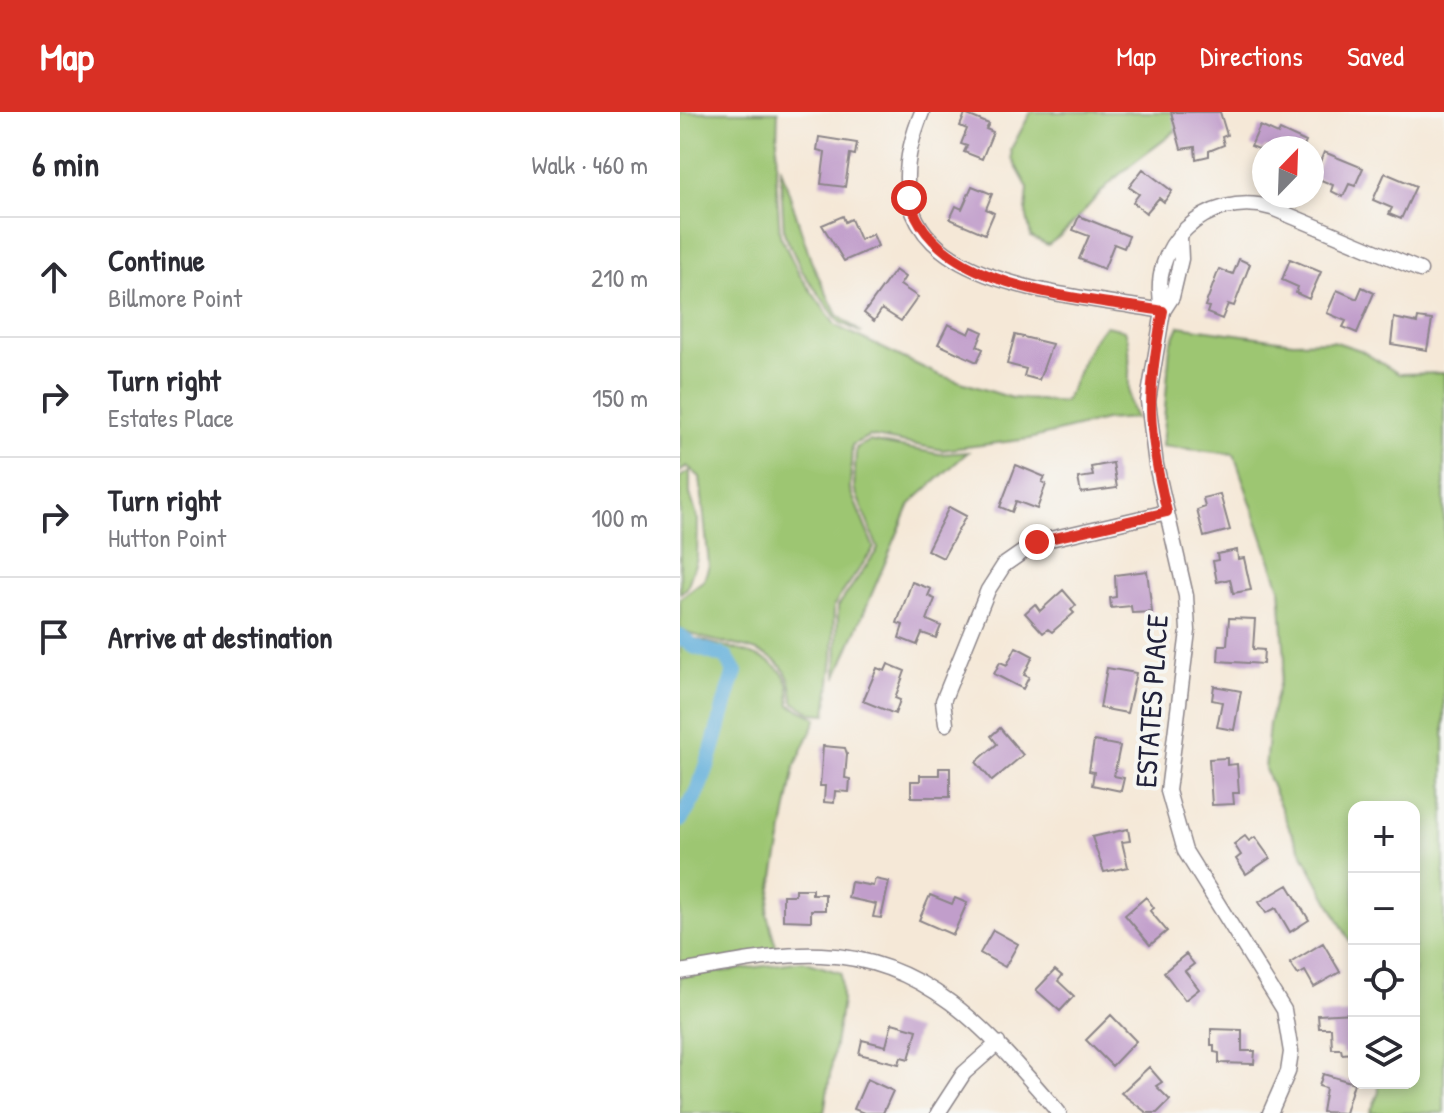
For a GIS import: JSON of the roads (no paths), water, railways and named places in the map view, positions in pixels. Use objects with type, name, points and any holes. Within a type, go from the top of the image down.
[{"type":"street","points":[[922,112],[906,159],[906,189],[918,224],[933,245],[958,263],[986,275],[1045,290],[1163,311]]},
{"type":"street","name":"ESTATES PLACE","points":[[1270,1113],[1288,1072],[1291,1052],[1284,1010],[1185,851],[1168,791],[1188,631],[1186,596],[1150,433],[1148,401],[1163,311],[1158,293],[1168,254],[1180,237],[1212,209],[1252,202],[1420,270]]},
{"type":"street","points":[[946,724],[943,701],[988,590],[1004,565],[1037,542],[1167,512]]},
{"type":"street","points":[[680,972],[790,957],[850,959],[924,984],[973,1017],[1059,1113]]},
{"type":"street","points":[[938,1113],[964,1073],[998,1043]]},
{"type":"waterway","points":[[680,636],[693,646],[726,657],[735,672],[700,786],[680,820]]}]
